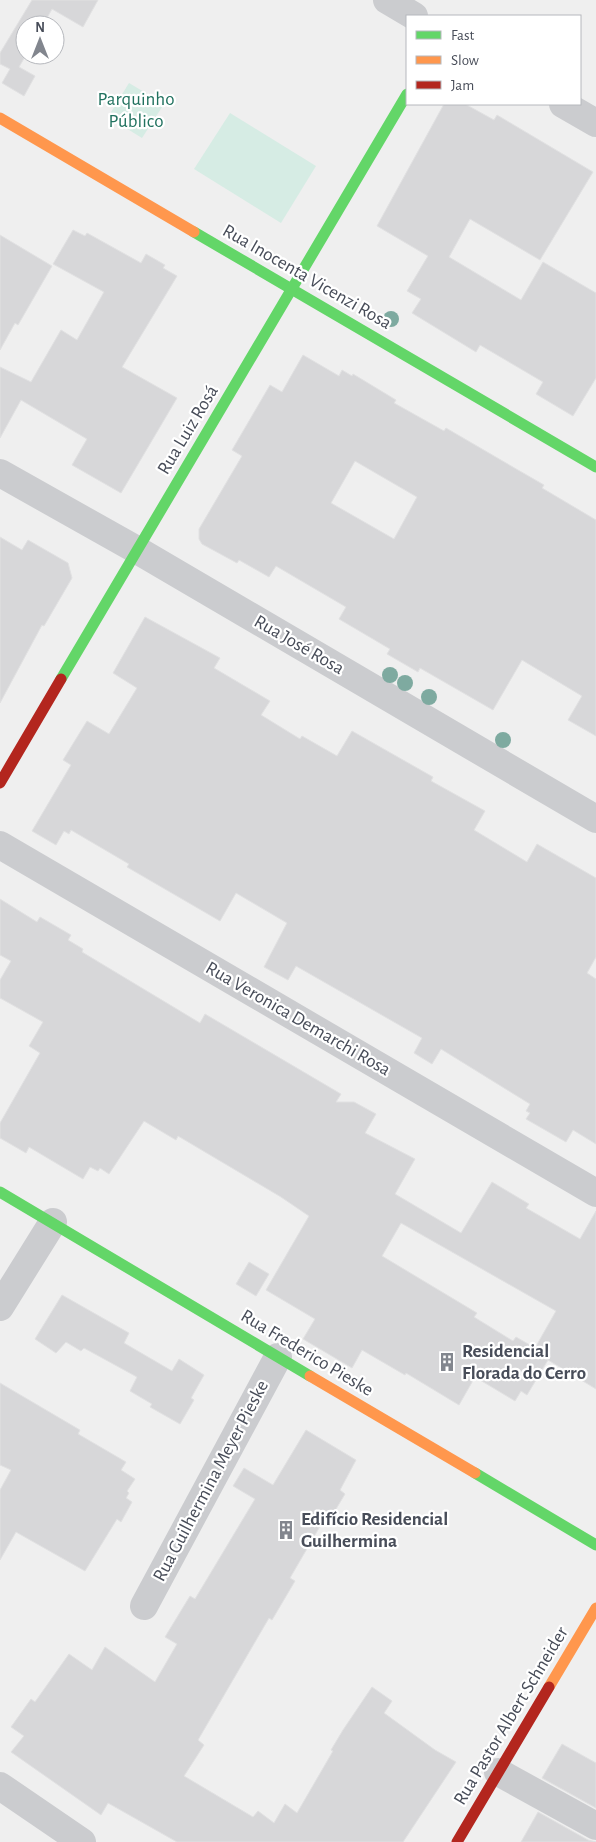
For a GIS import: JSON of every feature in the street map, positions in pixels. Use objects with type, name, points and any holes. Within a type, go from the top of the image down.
[{"type":"street","points":[[387,0],[412,15]]},
{"type":"street","name":"Rua Luiz Rosá","points":[[0,783],[406,96]]},
{"type":"street","points":[[564,105],[596,123]]},
{"type":"street","name":"Rua Inocenta Vicenzi Rosa","points":[[0,118],[596,467]]},
{"type":"street","name":"Rua José Rosa","points":[[0,473],[137,550],[596,819]]},
{"type":"street","name":"Rua Veronica Demarchi Rosa","points":[[0,845],[596,1193]]},
{"type":"street","name":"Rua Frederico Pieske","points":[[0,1192],[596,1546]]},
{"type":"street","points":[[0,1307],[53,1222]]},
{"type":"street","name":"Rua Guilhermina Meyer Pieske","points":[[144,1606],[278,1356]]},
{"type":"street","name":"Rua Pastor Albert Schneider","points":[[457,1842],[596,1608]]},
{"type":"street","points":[[498,1772],[596,1826]]},
{"type":"street","points":[[0,1786],[82,1842]]},
{"type":"green space","name":"Parquinho Público","points":[[129,83],[164,104],[142,138],[108,117]]},
{"type":"green space","points":[[230,113],[316,166],[281,223],[194,169]]},
{"type":"building","points":[[32,0],[98,0],[83,27],[52,9],[49,15],[23,15]]},
{"type":"building","points":[[15,28],[15,65],[20,65],[19,67],[35,76],[24,96],[2,83],[10,69],[0,64],[0,53]]},
{"type":"building","points":[[443,105],[467,105],[494,120],[497,115],[593,172],[540,260],[470,219],[449,257],[521,300],[543,262],[596,293],[596,378],[573,416],[536,394],[543,382],[480,345],[476,352],[412,313],[421,299],[407,291],[428,256],[377,226]]},
{"type":"building","points":[[73,230],[85,236],[87,233],[141,263],[146,254],[165,265],[163,268],[177,276],[122,367],[177,398],[121,493],[72,465],[87,439],[21,400],[0,438],[0,367],[31,382],[61,330],[77,340],[104,292],[53,264]]},
{"type":"building","points":[[0,235],[52,266],[18,325],[15,323],[0,350]]},
{"type":"building","points":[[303,355],[339,376],[342,370],[352,376],[353,374],[396,400],[394,403],[444,431],[446,428],[544,485],[542,488],[596,520],[596,736],[568,720],[582,696],[522,660],[493,710],[420,668],[418,672],[387,654],[390,649],[339,619],[346,607],[276,566],[269,577],[239,560],[237,563],[202,544],[199,539],[199,529],[242,456],[232,450],[270,385],[282,392]],"holes":[[[355,461],[417,497],[394,539],[331,503]]]},
{"type":"building","points":[[0,537],[22,550],[28,540],[68,563],[72,578],[44,626],[42,625],[0,703]]},
{"type":"building","points":[[145,617],[220,658],[214,668],[270,701],[261,715],[300,739],[302,736],[337,756],[352,731],[433,777],[431,781],[485,811],[474,830],[527,862],[537,844],[596,878],[596,957],[587,973],[596,979],[596,1144],[573,1130],[566,1142],[526,1119],[530,1113],[526,1111],[530,1104],[441,1049],[432,1064],[414,1053],[422,1038],[296,966],[288,980],[264,967],[287,923],[236,893],[220,921],[127,867],[129,864],[71,830],[69,834],[64,831],[56,845],[32,831],[71,765],[63,760],[87,721],[109,734],[137,688],[113,673]]},
{"type":"building","points":[[0,899],[37,922],[40,917],[71,935],[68,940],[83,949],[82,952],[200,1023],[205,1014],[341,1094],[336,1102],[354,1102],[376,1114],[365,1133],[415,1159],[395,1194],[461,1233],[492,1182],[529,1204],[526,1208],[580,1239],[596,1211],[596,1389],[548,1360],[527,1395],[521,1391],[515,1401],[475,1377],[459,1405],[406,1373],[405,1375],[362,1350],[352,1368],[303,1339],[315,1319],[266,1290],[309,1216],[281,1197],[178,1136],[176,1140],[144,1121],[109,1174],[100,1168],[98,1171],[90,1167],[83,1179],[29,1147],[26,1153],[0,1138],[0,1123],[40,1053],[29,1046],[43,1022],[0,998],[0,980],[11,961],[0,955]],"holes":[[[401,1223],[556,1311],[535,1348],[516,1337],[513,1341],[474,1317],[477,1313],[382,1256]]]},
{"type":"building","points":[[249,1262],[269,1274],[256,1296],[236,1284]]},
{"type":"building","points":[[62,1295],[129,1333],[124,1343],[172,1371],[179,1359],[204,1375],[191,1398],[194,1400],[180,1424],[150,1407],[152,1404],[130,1391],[137,1377],[84,1348],[81,1351],[66,1342],[56,1353],[35,1339]]},
{"type":"building","points":[[0,1383],[80,1430],[78,1434],[126,1462],[121,1470],[135,1479],[127,1491],[129,1493],[126,1498],[132,1502],[121,1522],[117,1519],[85,1571],[16,1532],[0,1560],[0,1490],[11,1470],[0,1465]]},
{"type":"building","points":[[306,1430],[356,1460],[340,1490],[345,1494],[330,1519],[326,1516],[290,1578],[295,1581],[272,1620],[269,1618],[198,1740],[204,1745],[184,1776],[253,1817],[258,1811],[274,1823],[285,1804],[297,1813],[333,1751],[331,1750],[372,1687],[392,1701],[384,1713],[435,1750],[456,1762],[403,1842],[177,1842],[108,1803],[101,1815],[11,1752],[24,1736],[11,1727],[31,1699],[35,1702],[69,1654],[92,1670],[105,1647],[155,1682],[177,1644],[165,1637],[190,1596],[195,1599],[255,1499],[233,1486],[244,1468],[273,1485]]},
{"type":"building","points":[[562,1744],[596,1763],[596,1808],[542,1778]]},
{"type":"building","points":[[538,1812],[588,1840],[596,1842],[521,1842]]},
{"type":"traffic: fast","points":[[61,679],[406,96]]},
{"type":"traffic: fast","points":[[194,232],[596,467]]},
{"type":"traffic: fast","points":[[0,1192],[310,1376]]},
{"type":"traffic: fast","points":[[475,1473],[596,1545]]},
{"type":"traffic: slow","points":[[0,118],[194,232]]},
{"type":"traffic: slow","points":[[310,1376],[475,1473]]},
{"type":"traffic: slow","points":[[549,1687],[596,1608]]},
{"type":"traffic: jam","points":[[0,783],[61,679]]},
{"type":"traffic: jam","points":[[457,1842],[549,1687]]},
{"type":"place","name":"Residencial Florada do Cerro","points":[[447,1362]]},
{"type":"place","name":"Edifício Residencial Guilhermina","points":[[286,1530]]}]
